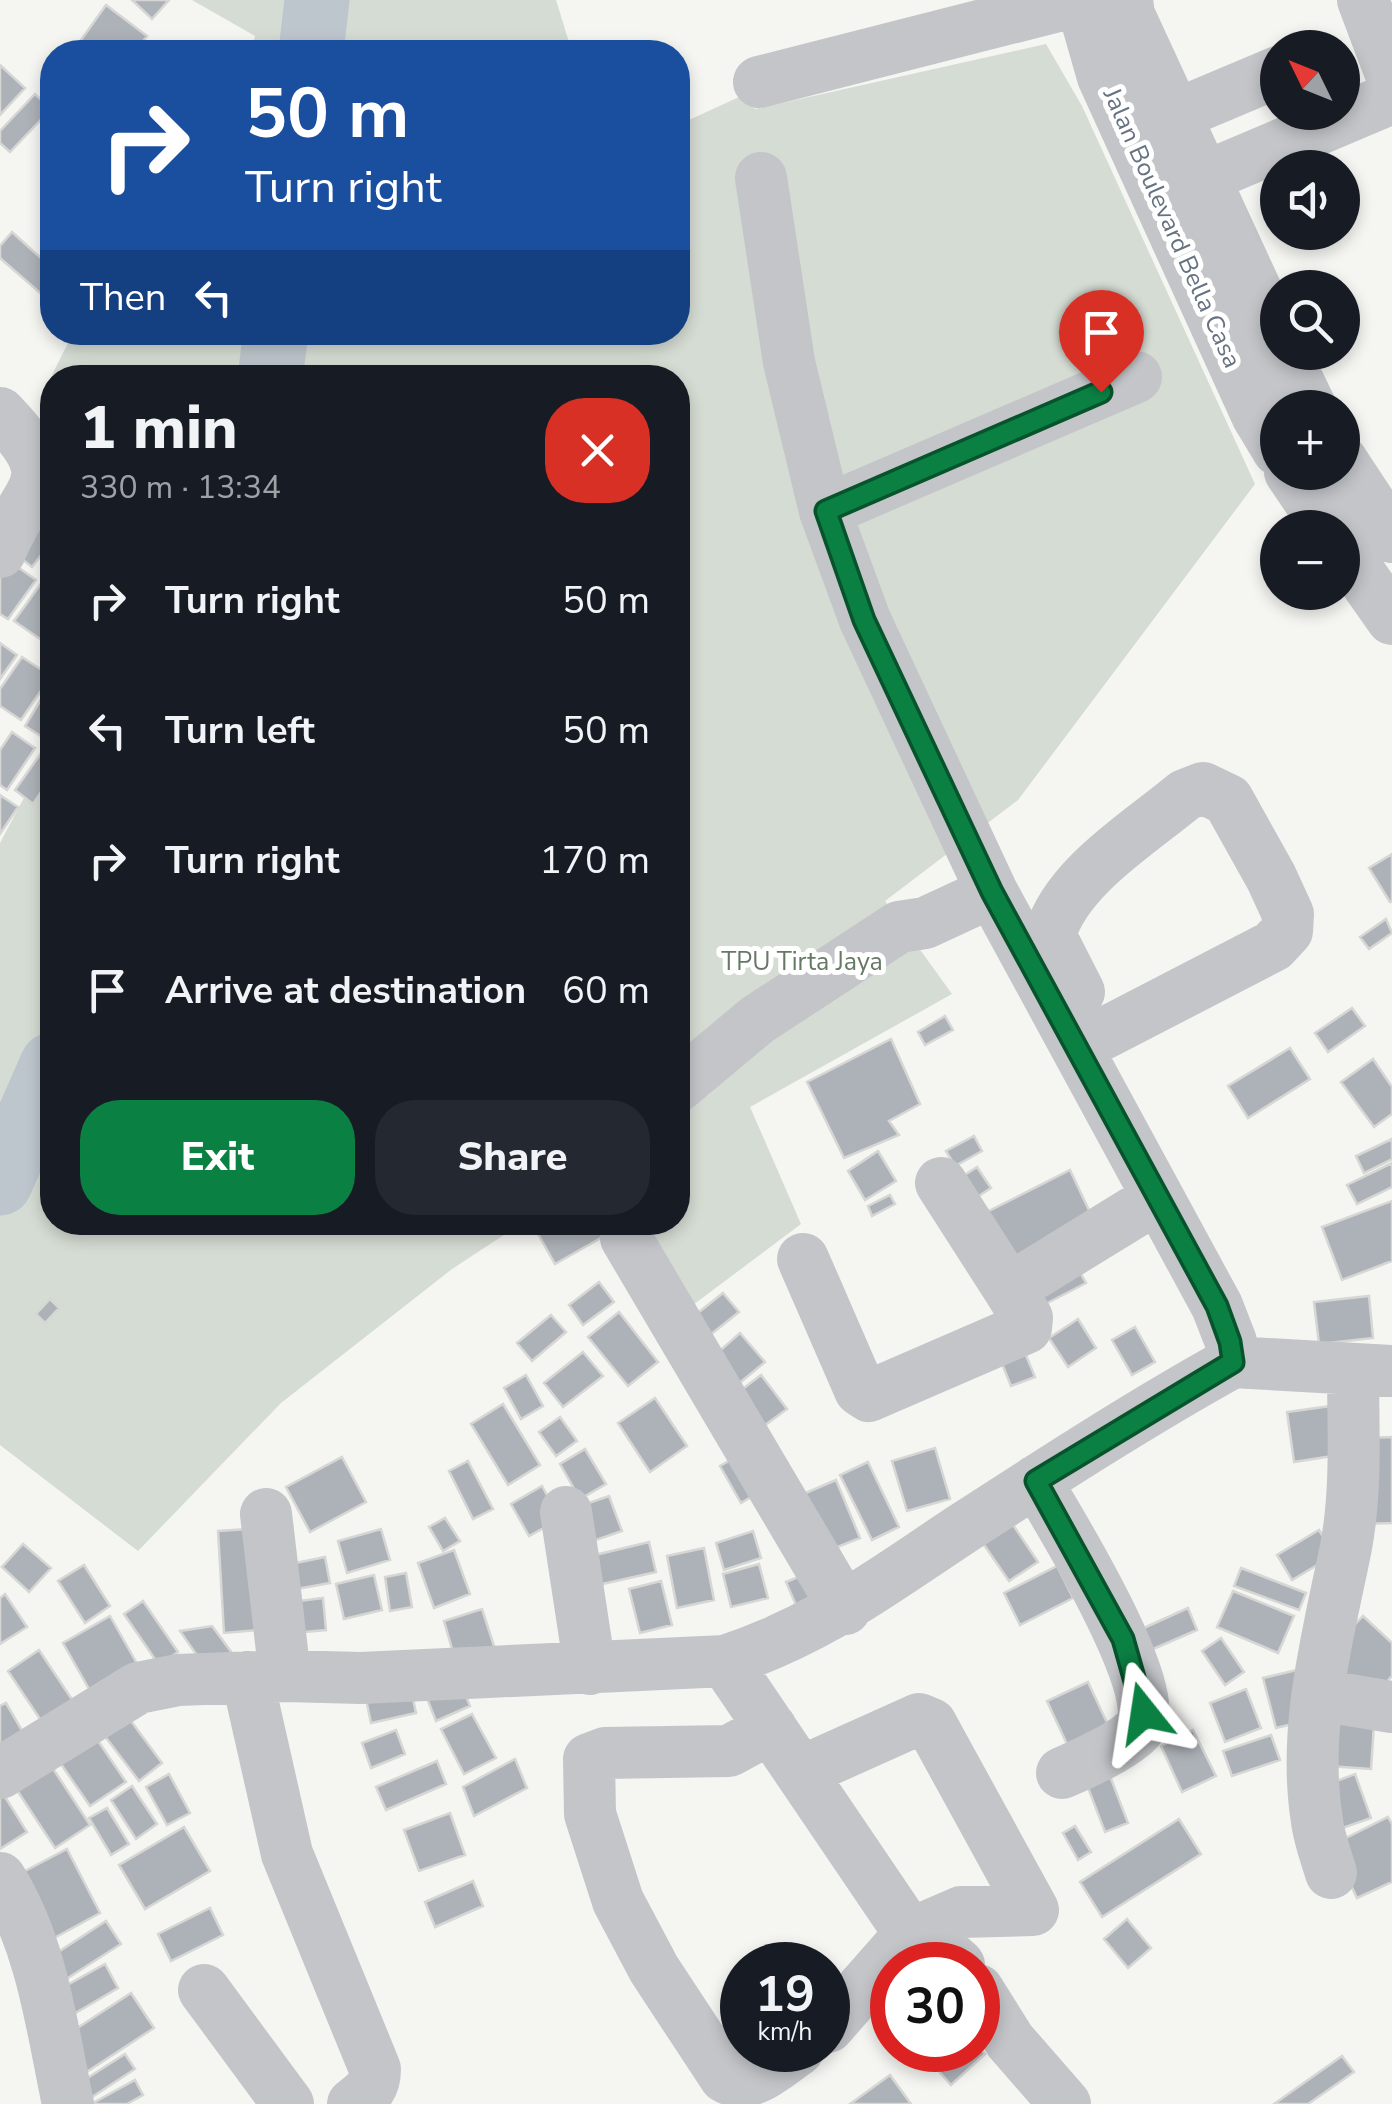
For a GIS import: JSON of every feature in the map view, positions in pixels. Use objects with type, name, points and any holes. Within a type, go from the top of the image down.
[{"type":"street","name":"Jalan Boulevard Bella Casa","points":[[1081,0],[1104,77],[1152,124]]},
{"type":"street","points":[[759,82],[1081,0]]},
{"type":"street","name":"Jalan Boulevard Bella Casa","points":[[1126,0],[1152,124],[1180,187],[1260,418]]},
{"type":"street","points":[[1152,124],[1260,79]]},
{"type":"street","points":[[1180,187],[1392,98]]},
{"type":"street","points":[[761,178],[789,362],[826,511],[864,620],[992,892],[1079,1036],[1149,1184],[1217,1306],[1233,1362]]},
{"type":"street","name":"Jalan Boulevard Bella Casa","points":[[1180,187],[1260,310]]},
{"type":"street","points":[[826,511],[1136,377]]},
{"type":"street","points":[[0,413],[30,446],[39,470],[34,492],[0,552]]},
{"type":"street","points":[[1360,488],[1392,537]]},
{"type":"street","points":[[1360,574],[1392,619]]},
{"type":"street","points":[[1202,788],[1228,800],[1271,876],[1288,914],[1287,931],[1273,946],[1079,1036],[1050,934],[1064,901],[1185,795],[1202,788]]},
{"type":"street","points":[[690,1076],[756,1020],[898,928],[925,923],[992,892]]},
{"type":"street","points":[[803,1259],[860,1390],[869,1396],[1026,1328],[1027,1318],[941,1183]]},
{"type":"street","points":[[1009,1289],[1149,1184]]},
{"type":"street","points":[[626,1238],[845,1609]]},
{"type":"street","points":[[0,1774],[138,1688],[178,1680],[266,1676],[361,1678],[725,1661],[772,1646],[845,1609],[1036,1481],[1233,1362],[1372,1370],[1354,1458],[1346,1546],[1320,1668],[1314,1799],[1317,1826],[1331,1873]]},
{"type":"street","points":[[1036,1481],[1123,1639],[1144,1713],[1140,1727],[1129,1736],[1062,1773]]},
{"type":"street","points":[[566,1512],[590,1669]]},
{"type":"street","points":[[266,1514],[266,1676],[288,1854],[375,2069],[375,2082],[369,2092],[353,2104]]},
{"type":"street","points":[[725,1661],[910,1934],[927,1942]]},
{"type":"street","points":[[1319,1695],[1392,1707]]},
{"type":"street","points":[[801,1772],[919,1719],[931,1724],[1033,1910],[961,1912],[910,1934],[850,2002]]},
{"type":"street","points":[[720,2069],[654,1969],[618,1902],[590,1814],[589,1760],[604,1753],[729,1751],[771,1728]]},
{"type":"street","points":[[0,1878],[14,1900],[37,1962],[68,2104]]},
{"type":"street","points":[[204,1990],[288,2104]]},
{"type":"street","points":[[1000,2025],[1065,2104]]},
{"type":"street","points":[[722,2072],[736,2083],[754,2080],[766,2072]]},
{"type":"green space","points":[[192,0],[556,0],[568,40],[254,40],[255,36]]},
{"type":"green space","name":"TPU Tirta Jaya","points":[[1046,44],[1082,106],[1255,484],[1018,800],[885,901],[952,994],[750,1107],[801,1224],[685,1311],[650,1235],[690,1235],[690,365],[57,365],[67,345],[690,345],[690,120],[750,92],[755,109]]},
{"type":"green space","points":[[40,768],[40,1235],[504,1235],[452,1269],[281,1403],[138,1551],[0,1445],[0,843]]},
{"type":"building","points":[[132,0],[169,0],[152,19]]},
{"type":"building","points":[[106,5],[147,36],[144,40],[81,40]]},
{"type":"building","points":[[0,65],[25,88],[0,115]]},
{"type":"building","points":[[35,94],[40,99],[40,121],[10,152],[0,143],[0,131]]},
{"type":"building","points":[[12,232],[40,257],[40,293],[0,258],[0,246]]},
{"type":"building","points":[[31,517],[40,524],[40,557],[32,567],[8,548]]},
{"type":"building","points":[[11,562],[36,580],[8,619],[0,614],[0,578]]},
{"type":"building","points":[[40,585],[40,639],[14,621]]},
{"type":"building","points":[[0,643],[17,655],[0,679]]},
{"type":"building","points":[[22,657],[40,669],[40,692],[21,720],[0,706],[0,689]]},
{"type":"building","points":[[40,701],[40,735],[25,726]]},
{"type":"building","points":[[12,732],[35,748],[7,790],[0,785],[0,750]]},
{"type":"building","points":[[40,755],[40,794],[33,804],[15,790]]},
{"type":"building","points":[[0,795],[18,807],[0,834]]},
{"type":"building","points":[[1392,854],[1392,901],[1390,902],[1369,868]]},
{"type":"building","points":[[1386,919],[1392,933],[1369,949],[1360,937]]},
{"type":"building","points":[[1352,1008],[1365,1026],[1328,1052],[1315,1033]]},
{"type":"building","points":[[945,1016],[953,1030],[925,1045],[918,1032]]},
{"type":"building","points":[[891,1039],[920,1104],[889,1121],[899,1135],[844,1158],[807,1082]]},
{"type":"building","points":[[1290,1048],[1310,1079],[1248,1118],[1228,1086]]},
{"type":"building","points":[[1373,1059],[1392,1087],[1392,1114],[1374,1127],[1341,1082]]},
{"type":"building","points":[[974,1136],[982,1151],[955,1166],[946,1151]]},
{"type":"building","points":[[1392,1139],[1392,1159],[1364,1173],[1356,1156]]},
{"type":"building","points":[[878,1151],[896,1181],[865,1200],[848,1171]]},
{"type":"building","points":[[1392,1163],[1392,1187],[1357,1204],[1347,1185]]},
{"type":"building","points":[[977,1167],[991,1188],[968,1203],[954,1182]]},
{"type":"building","points":[[1070,1170],[1095,1223],[1003,1269],[977,1217]]},
{"type":"building","points":[[890,1195],[895,1204],[872,1216],[868,1206]]},
{"type":"building","points":[[1392,1201],[1392,1261],[1342,1280],[1322,1227]]},
{"type":"building","points":[[539,1235],[606,1235],[555,1264]]},
{"type":"building","points":[[1074,1261],[1086,1283],[1026,1314]]},
{"type":"building","points":[[599,1282],[614,1302],[583,1325],[569,1305]]},
{"type":"building","points":[[723,1293],[739,1312],[700,1343],[684,1324]]},
{"type":"building","points":[[1369,1296],[1373,1338],[1319,1344],[1314,1302]]},
{"type":"building","points":[[50,1299],[59,1308],[45,1323],[36,1314]]},
{"type":"building","points":[[619,1312],[658,1362],[628,1386],[588,1337]]},
{"type":"building","points":[[551,1315],[566,1332],[532,1361],[517,1343]]},
{"type":"building","points":[[1078,1319],[1096,1348],[1068,1367],[1049,1338]]},
{"type":"building","points":[[1135,1327],[1155,1362],[1132,1375],[1112,1340]]},
{"type":"building","points":[[740,1333],[765,1362],[731,1390],[707,1362]]},
{"type":"building","points":[[1017,1334],[1035,1377],[1011,1386],[994,1344]]},
{"type":"building","points":[[583,1352],[603,1376],[563,1407],[544,1383]]},
{"type":"building","points":[[526,1375],[543,1406],[521,1419],[504,1388]]},
{"type":"building","points":[[761,1375],[787,1409],[757,1431],[732,1397]]},
{"type":"building","points":[[655,1398],[687,1446],[650,1472],[618,1423]]},
{"type":"building","points":[[503,1404],[540,1465],[508,1485],[471,1424]]},
{"type":"building","points":[[1338,1405],[1345,1454],[1294,1462],[1287,1412]]},
{"type":"building","points":[[560,1417],[577,1441],[556,1456],[539,1432]]},
{"type":"building","points":[[1392,1437],[1392,1523],[1361,1524],[1359,1438]]},
{"type":"building","points":[[935,1448],[950,1499],[907,1511],[892,1461]]},
{"type":"building","points":[[585,1449],[606,1484],[580,1499],[560,1464]]},
{"type":"building","points":[[748,1450],[769,1486],[741,1503],[720,1466]]},
{"type":"building","points":[[342,1457],[366,1502],[310,1532],[286,1487]]},
{"type":"building","points":[[468,1461],[493,1509],[473,1519],[449,1471]]},
{"type":"building","points":[[868,1462],[899,1527],[872,1540],[840,1475]]},
{"type":"building","points":[[836,1480],[860,1538],[825,1552],[801,1495]]},
{"type":"building","points":[[542,1486],[560,1519],[529,1536],[511,1504]]},
{"type":"building","points":[[609,1496],[622,1531],[590,1542],[577,1507]]},
{"type":"building","points":[[445,1518],[460,1541],[443,1551],[429,1527]]},
{"type":"building","points":[[1009,1519],[1038,1562],[1009,1581],[980,1539]]},
{"type":"building","points":[[265,1528],[271,1629],[224,1633],[218,1531]]},
{"type":"building","points":[[381,1529],[390,1560],[347,1573],[338,1541]]},
{"type":"building","points":[[1319,1530],[1334,1555],[1292,1580],[1277,1555]]},
{"type":"building","points":[[753,1531],[761,1558],[724,1570],[716,1543]]},
{"type":"building","points":[[649,1542],[656,1572],[598,1585],[591,1556]]},
{"type":"building","points":[[23,1544],[51,1568],[29,1592],[2,1567]]},
{"type":"building","points":[[704,1548],[714,1600],[677,1608],[667,1556]]},
{"type":"building","points":[[454,1550],[470,1594],[434,1608],[418,1563]]},
{"type":"building","points":[[325,1557],[330,1583],[291,1590],[286,1565]]},
{"type":"building","points":[[759,1564],[768,1598],[731,1607],[723,1574]]},
{"type":"building","points":[[84,1565],[110,1606],[85,1623],[58,1581]]},
{"type":"building","points":[[1057,1566],[1073,1598],[1020,1625],[1004,1593]]},
{"type":"building","points":[[1241,1568],[1306,1593],[1299,1610],[1234,1586]]},
{"type":"building","points":[[813,1571],[826,1601],[799,1612],[786,1582]]},
{"type":"building","points":[[406,1573],[412,1607],[390,1611],[385,1577]]},
{"type":"building","points":[[374,1575],[382,1610],[344,1619],[336,1584]]},
{"type":"building","points":[[661,1581],[672,1625],[640,1633],[629,1589]]},
{"type":"building","points":[[1233,1591],[1294,1616],[1278,1653],[1217,1627]]},
{"type":"building","points":[[5,1594],[27,1627],[0,1644],[0,1598]]},
{"type":"building","points":[[323,1598],[326,1630],[294,1633],[291,1602]]},
{"type":"building","points":[[143,1601],[178,1652],[159,1665],[124,1614]]},
{"type":"building","points":[[1188,1608],[1197,1630],[1144,1653],[1135,1632]]},
{"type":"building","points":[[482,1609],[494,1646],[455,1659],[444,1621]]},
{"type":"building","points":[[110,1616],[140,1669],[93,1696],[63,1643]]},
{"type":"building","points":[[1363,1616],[1392,1643],[1392,1676],[1369,1701],[1323,1658]]},
{"type":"building","points":[[212,1626],[241,1665],[205,1667],[180,1631]]},
{"type":"building","points":[[1221,1638],[1244,1672],[1225,1685],[1202,1651]]},
{"type":"building","points":[[39,1650],[77,1707],[46,1728],[8,1671]]},
{"type":"building","points":[[1301,1669],[1313,1719],[1276,1728],[1263,1678]]},
{"type":"building","points":[[460,1681],[470,1706],[436,1721],[426,1696]]},
{"type":"building","points":[[1088,1682],[1108,1725],[1067,1744],[1047,1701]]},
{"type":"building","points":[[411,1689],[416,1713],[371,1723],[366,1699]]},
{"type":"building","points":[[1246,1689],[1261,1728],[1225,1742],[1210,1703]]},
{"type":"building","points":[[6,1703],[27,1739],[0,1756],[0,1706]]},
{"type":"building","points":[[472,1714],[496,1758],[464,1774],[441,1729]]},
{"type":"building","points":[[128,1717],[162,1763],[139,1781],[104,1735]]},
{"type":"building","points":[[1330,1721],[1374,1724],[1371,1769],[1328,1766]]},
{"type":"building","points":[[90,1729],[126,1782],[90,1806],[54,1754]]},
{"type":"building","points":[[396,1730],[405,1754],[371,1768],[362,1743]]},
{"type":"building","points":[[1193,1730],[1216,1776],[1182,1792],[1161,1746]]},
{"type":"building","points":[[1271,1735],[1280,1760],[1232,1776],[1223,1751]]},
{"type":"building","points":[[46,1758],[90,1825],[55,1848],[11,1781]]},
{"type":"building","points":[[515,1759],[527,1788],[474,1816],[463,1787]]},
{"type":"building","points":[[437,1761],[446,1784],[386,1810],[376,1787]]},
{"type":"building","points":[[1105,1763],[1128,1823],[1105,1832],[1082,1772]]},
{"type":"building","points":[[169,1774],[190,1813],[167,1825],[146,1787]]},
{"type":"building","points":[[1355,1774],[1371,1818],[1337,1830],[1321,1787]]},
{"type":"building","points":[[132,1786],[157,1824],[136,1839],[111,1800]]},
{"type":"building","points":[[0,1793],[27,1832],[0,1849]]},
{"type":"building","points":[[107,1808],[129,1844],[111,1855],[89,1818]]},
{"type":"building","points":[[450,1813],[465,1855],[419,1871],[404,1830]]},
{"type":"building","points":[[1388,1817],[1392,1824],[1392,1882],[1357,1898],[1332,1845]]},
{"type":"building","points":[[1179,1819],[1201,1854],[1102,1917],[1080,1882]]},
{"type":"building","points":[[1075,1826],[1091,1852],[1078,1860],[1063,1833]]},
{"type":"building","points":[[184,1827],[210,1871],[145,1909],[119,1865]]},
{"type":"building","points":[[67,1849],[100,1913],[41,1945],[8,1880]]},
{"type":"building","points":[[473,1881],[483,1906],[435,1927],[425,1902]]},
{"type":"building","points":[[210,1908],[223,1935],[171,1961],[158,1934]]},
{"type":"building","points":[[1127,1919],[1151,1948],[1128,1968],[1104,1939]]},
{"type":"building","points":[[106,1921],[121,1944],[60,1983],[46,1960]]},
{"type":"building","points":[[105,1964],[118,1988],[67,2018],[53,1993]]},
{"type":"building","points":[[131,1993],[154,2028],[85,2073],[62,2038]]},
{"type":"building","points":[[125,2054],[135,2069],[89,2099],[78,2084]]},
{"type":"building","points":[[1342,2056],[1354,2072],[1308,2104],[1274,2104]]},
{"type":"building","points":[[940,2072],[965,2072],[951,2085]]},
{"type":"building","points":[[890,2075],[911,2104],[850,2104]]},
{"type":"building","points":[[135,2080],[143,2095],[127,2104],[91,2104]]},
{"type":"waterway","points":[[312,40],[317,0]]},
{"type":"waterway","points":[[272,365],[274,345]]},
{"type":"waterway","points":[[0,1183],[40,1092]]},
{"type":"route","points":[[1101,392],[826,511],[864,620],[992,892],[1217,1306],[1230,1342],[1233,1362],[1036,1481],[1123,1639],[1144,1713]]}]
